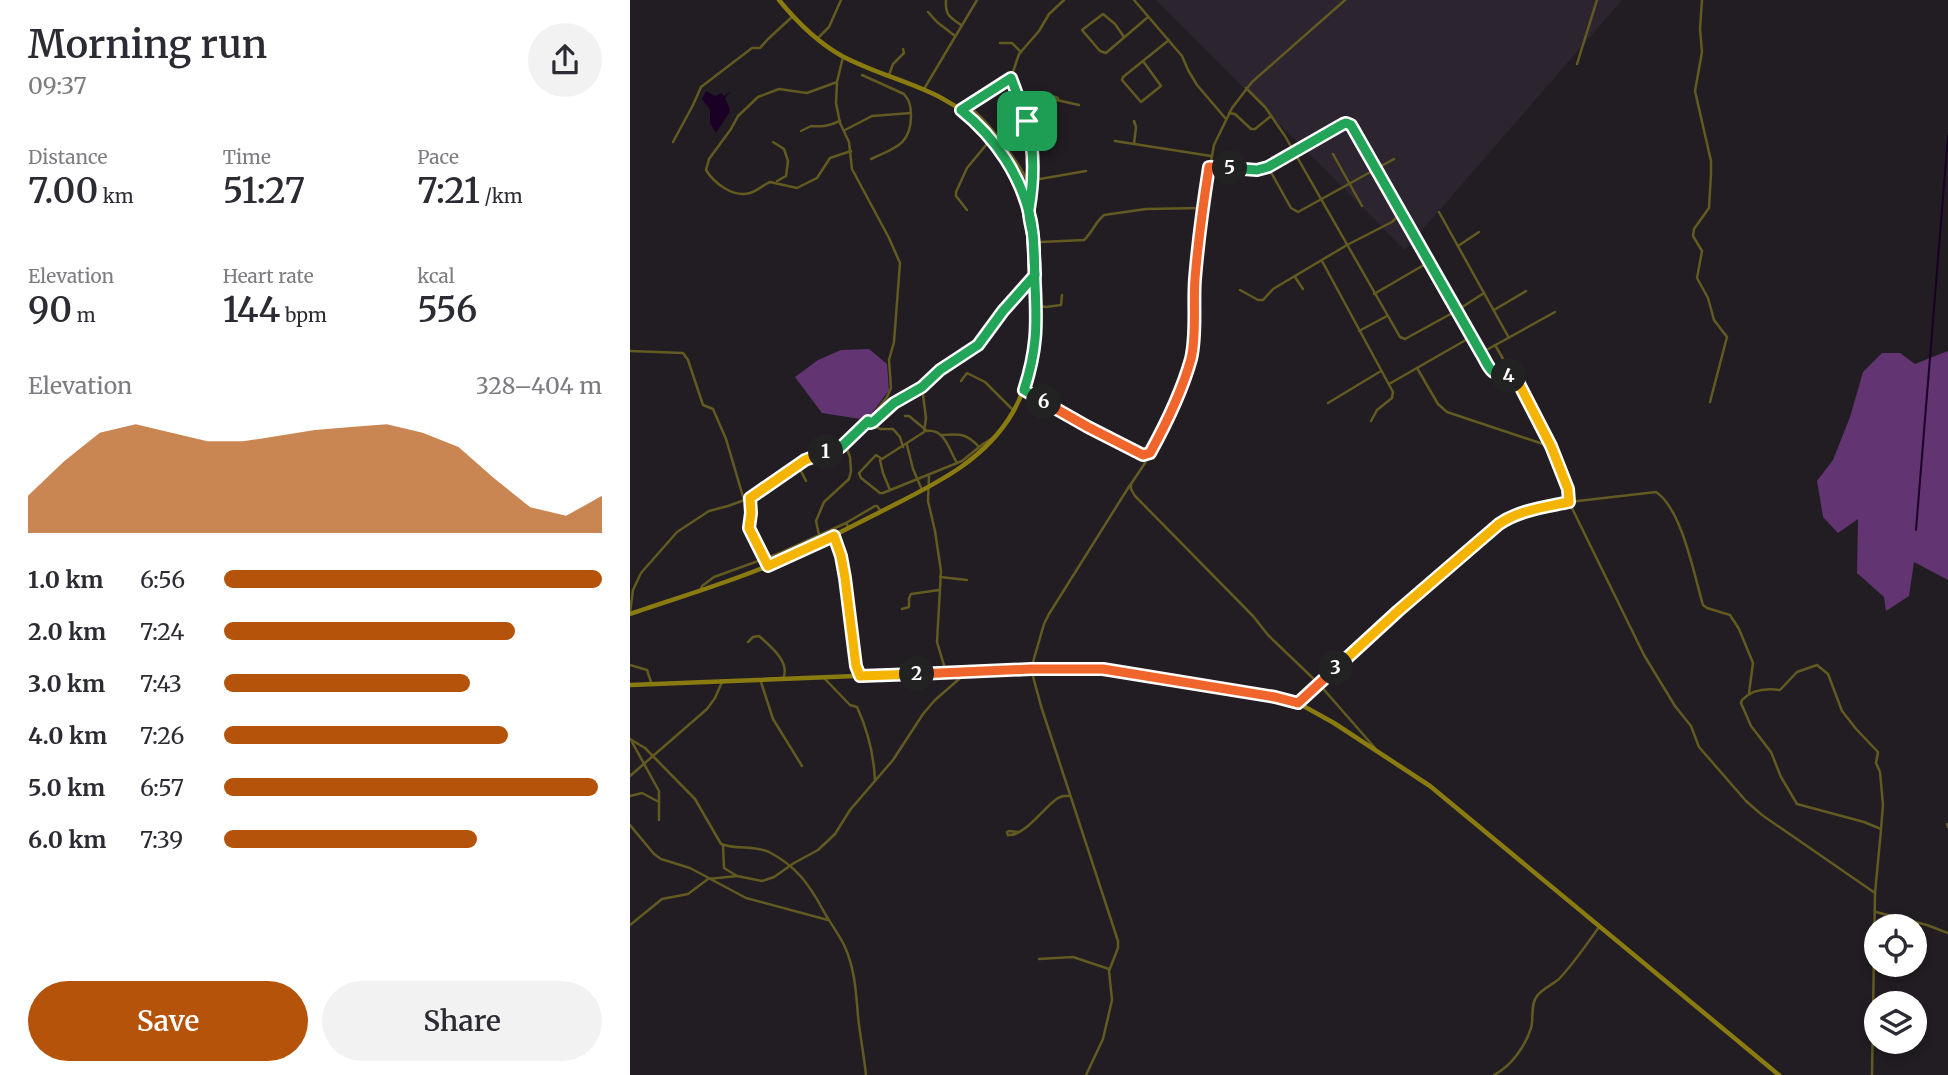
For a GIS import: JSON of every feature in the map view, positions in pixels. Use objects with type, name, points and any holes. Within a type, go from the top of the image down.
[{"type":"street","points":[[701,590],[702,586],[714,577],[881,511],[968,463],[995,438],[1014,411],[1024,390],[1035,344],[1033,237],[1024,195],[1006,159],[978,124],[961,110],[924,89],[844,57],[817,39],[779,0]]},
{"type":"street","points":[[817,39],[829,27],[841,0]]},
{"type":"street","points":[[946,0],[946,12],[961,25]]},
{"type":"street","points":[[961,110],[1011,78],[1021,52],[1063,0]]},
{"type":"street","points":[[1134,0],[1182,56],[1198,85],[1226,119]]},
{"type":"street","points":[[1086,1075],[1102,1043],[1111,1004],[1109,970],[1118,941],[1031,669],[1049,614],[1145,463],[1168,417],[1191,359],[1195,280],[1203,208],[1211,156],[1226,119],[1238,98],[1262,72],[1345,0]]},
{"type":"street","points":[[1577,64],[1597,0]]},
{"type":"street","points":[[1702,0],[1702,52],[1695,91],[1712,174],[1709,211],[1693,234],[1702,251],[1697,281],[1708,298],[1714,320],[1727,335],[1710,402]]},
{"type":"street","points":[[924,89],[975,1]]},
{"type":"street","points":[[928,12],[955,36]]},
{"type":"street","points":[[1124,37],[1103,14],[1082,30],[1100,51],[1106,53],[1148,17]]},
{"type":"street","points":[[673,142],[701,87],[752,48],[760,48],[793,16]]},
{"type":"street","points":[[1143,61],[1161,86],[1141,102],[1122,80],[1143,61],[1169,40]]},
{"type":"street","points":[[1000,43],[1012,43],[1021,52]]},
{"type":"street","points":[[888,75],[893,64],[904,52],[903,49]]},
{"type":"street","points":[[844,57],[837,82],[836,103],[851,151],[852,169],[900,263],[894,342],[889,360],[891,388],[869,422]]},
{"type":"street","points":[[862,75],[904,94],[911,113],[910,128],[905,140],[897,147],[871,159]]},
{"type":"street","points":[[1011,78],[1030,134],[1034,180],[1032,202],[1028,211]]},
{"type":"street","points":[[773,142],[785,149],[788,161],[786,176],[766,183],[750,193],[733,192],[714,181],[706,170],[715,149],[728,134],[740,113],[758,97],[779,89],[807,93],[837,82]]},
{"type":"street","points":[[1246,88],[1271,116],[1295,152],[1400,337],[1405,339],[1484,293]]},
{"type":"street","points":[[1017,92],[1026,95],[1053,95],[1059,100]]},
{"type":"street","points":[[1019,97],[1059,100],[1079,105]]},
{"type":"street","points":[[967,105],[975,110],[1003,143],[1032,191]]},
{"type":"street","points":[[845,130],[872,116],[911,113]]},
{"type":"street","points":[[1229,113],[1235,114],[1251,129],[1255,129],[1271,116]]},
{"type":"street","points":[[801,131],[811,126],[828,126],[840,121]]},
{"type":"street","points":[[1134,121],[1134,144]]},
{"type":"street","points":[[1209,167],[1257,170],[1268,167],[1349,123],[1493,373],[1515,376]]},
{"type":"street","points":[[967,210],[956,192],[967,168],[991,139]]},
{"type":"street","points":[[1115,141],[1211,156]]},
{"type":"street","points":[[773,182],[797,188],[817,177],[830,158],[851,151]]},
{"type":"street","points":[[1333,155],[1362,206]]},
{"type":"street","points":[[1268,167],[1293,211],[1298,212],[1394,159]]},
{"type":"street","points":[[1034,180],[1086,171]]},
{"type":"street","points":[[1024,195],[1032,191]]},
{"type":"street","points":[[1041,242],[1084,240],[1104,215],[1146,209],[1203,208]]},
{"type":"street","points":[[1240,290],[1263,300],[1273,289],[1392,222],[1402,212]]},
{"type":"street","points":[[1439,212],[1509,338]]},
{"type":"street","points":[[1458,246],[1479,232]]},
{"type":"street","points":[[1322,261],[1393,395],[1377,410],[1371,421]]},
{"type":"street","points":[[1374,294],[1429,262]]},
{"type":"street","points":[[847,525],[834,536],[768,566],[630,613],[633,590],[640,573],[677,532],[709,511],[750,498],[805,460],[841,447],[894,403],[922,387],[940,370],[978,345],[1035,275]]},
{"type":"street","points":[[1295,276],[1303,289]]},
{"type":"street","points":[[1494,310],[1526,291]]},
{"type":"street","points":[[1036,305],[1062,305],[1062,295]]},
{"type":"street","points":[[1481,353],[1555,312]]},
{"type":"street","points":[[1359,331],[1387,316]]},
{"type":"street","points":[[1389,384],[1471,337]]},
{"type":"street","points":[[1495,345],[1515,376],[1551,446],[1568,489],[1569,502],[1644,655],[1675,706],[1691,726],[1699,747],[1746,801],[1875,893]]},
{"type":"street","points":[[630,351],[683,353],[688,360],[703,405],[713,409],[726,439],[744,500]]},
{"type":"street","points":[[1417,368],[1438,404],[1447,412],[1551,446]]},
{"type":"street","points":[[1328,402],[1381,371]]},
{"type":"street","points":[[961,381],[967,373],[985,382],[1014,411]]},
{"type":"street","points":[[922,387],[925,431]]},
{"type":"street","points":[[1024,390],[1143,455],[1150,453]]},
{"type":"street","points":[[905,416],[909,416],[925,431]]},
{"type":"street","points":[[869,422],[880,429],[893,429],[900,437],[922,490]]},
{"type":"street","points":[[880,459],[905,446],[925,431],[937,431],[942,435],[957,463]]},
{"type":"street","points":[[942,435],[967,436],[979,447]]},
{"type":"street","points":[[850,471],[880,493],[957,463],[995,438]]},
{"type":"street","points":[[819,536],[816,521],[824,502],[848,481],[850,457],[845,444]]},
{"type":"street","points":[[861,478],[860,470],[876,455],[880,459],[890,490]]},
{"type":"street","points":[[1143,455],[1145,463]]},
{"type":"street","points":[[798,465],[806,481]]},
{"type":"street","points":[[938,471],[943,479]]},
{"type":"street","points":[[929,474],[928,498],[937,543],[940,577],[937,642],[946,672]]},
{"type":"street","points":[[1131,484],[1135,496],[1225,586],[1268,635],[1320,684],[1380,754]]},
{"type":"street","points":[[1298,703],[1398,611],[1507,518],[1569,502],[1656,492],[1682,529],[1682,537],[1703,605],[1730,615],[1744,638],[1753,663],[1749,693]]},
{"type":"street","points":[[750,498],[749,528],[768,566]]},
{"type":"street","points":[[834,536],[841,556],[856,666],[860,676]]},
{"type":"street","points":[[940,577],[967,580]]},
{"type":"street","points":[[902,609],[909,607],[911,594],[939,590]]},
{"type":"street","points":[[748,642],[758,636],[775,650],[785,667],[786,675],[783,679]]},
{"type":"street","points":[[630,665],[647,670],[652,684]]},
{"type":"street","points":[[1872,1075],[1875,893],[1881,829],[1883,805],[1878,752],[1841,710],[1827,673],[1816,665],[1797,672],[1780,690],[1768,688],[1749,693],[1741,701],[1748,720],[1772,752],[1781,777],[1797,804],[1881,829]]},
{"type":"street","points":[[630,685],[1031,669],[1115,670],[1298,703],[1430,786],[1779,1075]]},
{"type":"street","points":[[630,925],[662,899],[688,894],[708,879],[737,876],[762,881],[774,877],[814,853],[833,837],[850,810],[893,760],[923,714],[967,672]]},
{"type":"street","points":[[823,677],[850,705],[857,707],[872,748],[875,781]]},
{"type":"street","points":[[760,680],[773,719],[802,766]]},
{"type":"street","points":[[630,776],[707,709],[722,681]]},
{"type":"street","points":[[630,739],[654,757],[695,799],[723,845],[723,866],[737,876]]},
{"type":"street","points":[[630,739],[657,786],[659,820]]},
{"type":"street","points":[[630,796],[642,793],[659,803]]},
{"type":"street","points":[[1019,832],[1058,798],[1070,796]]},
{"type":"street","points":[[630,825],[657,857],[690,868],[746,898],[828,920]]},
{"type":"street","points":[[723,845],[761,849],[791,865],[812,890],[841,939],[854,973],[866,1075]]},
{"type":"street","points":[[1876,912],[1919,922],[1946,932],[1948,926]]},
{"type":"street","points":[[1494,1075],[1511,1062],[1522,1046],[1531,1028],[1534,1003],[1538,994],[1555,983],[1600,927]]},
{"type":"street","points":[[1040,959],[1074,958],[1109,970]]},
{"type":"shaded area","points":[[1156,0],[1622,0],[1405,250]]},
{"type":"shaded area","points":[[706,91],[715,96],[722,93],[724,96],[730,92],[725,98],[729,113],[716,133],[710,123],[710,110],[702,99]]},
{"type":"shaded area","points":[[869,349],[887,364],[889,390],[867,420],[822,413],[795,377],[818,360],[841,350]]},
{"type":"shaded area","points":[[1948,351],[1948,580],[1914,562],[1909,596],[1886,611],[1884,597],[1857,573],[1858,519],[1838,533],[1823,517],[1817,481],[1833,460],[1850,417],[1863,372],[1882,353],[1900,353],[1915,364]]},
{"type":"waterway","points":[[1916,530],[1948,136]]},
{"type":"route","points":[[1027,121],[1011,78],[961,110],[987,133],[1006,159],[1024,195],[1026,202],[1028,211],[1031,222],[1033,237],[1034,250],[1037,321],[1034,355],[1024,390],[1143,455],[1150,453],[1168,417],[1191,359],[1196,265],[1209,167],[1257,170],[1268,167],[1349,123],[1493,373],[1515,376],[1551,446],[1568,489],[1569,502],[1507,518],[1478,540],[1298,703],[1103,669],[860,676],[856,666],[841,556],[834,536],[768,566],[749,528],[750,498],[805,460],[841,447],[868,421],[873,422],[894,403],[924,386],[940,370],[973,350],[1003,311],[1035,275],[1034,250],[1033,237],[1028,211],[1032,202],[1034,167],[1027,121]]}]
